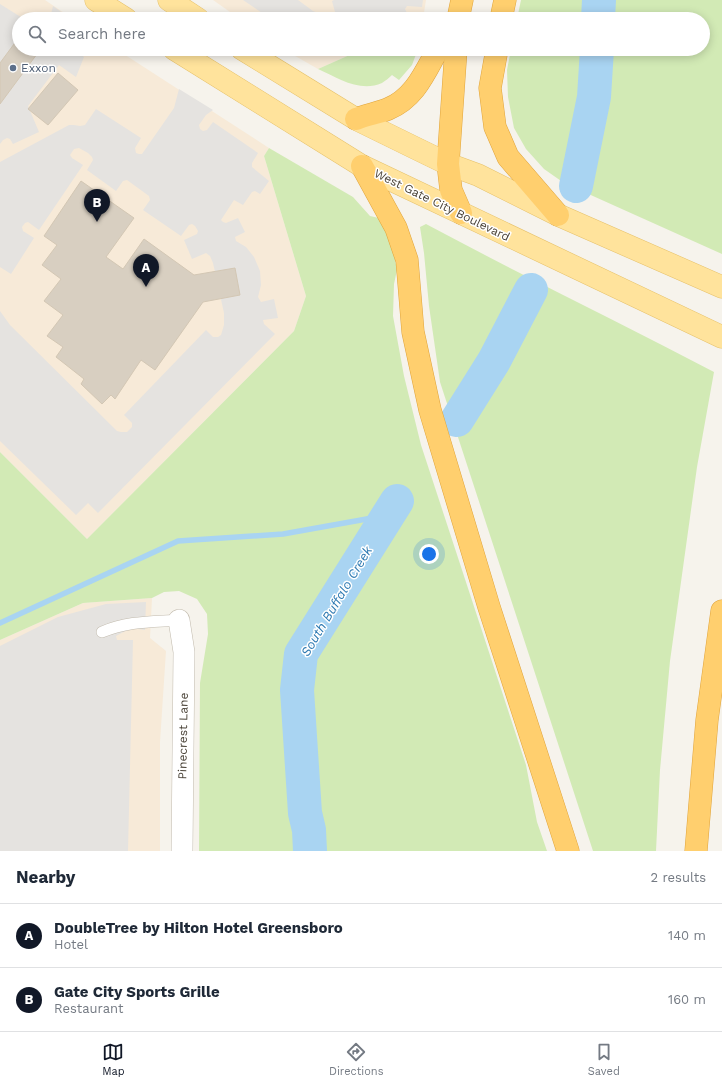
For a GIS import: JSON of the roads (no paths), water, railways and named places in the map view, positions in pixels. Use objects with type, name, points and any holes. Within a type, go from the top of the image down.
[{"type":"highway","points":[[502,12],[505,0]]},
{"type":"highway","points":[[356,118],[389,109],[408,96],[421,81],[434,56]]},
{"type":"highway","points":[[456,56],[448,164],[451,190],[461,213]]},
{"type":"highway","points":[[496,56],[490,88],[495,127],[508,157],[558,215]]},
{"type":"highway","points":[[362,166],[396,228],[407,260],[413,332],[430,410],[489,607],[568,851]]},
{"type":"highway","points":[[696,851],[707,720],[722,611]]},
{"type":"main road","points":[[96,0],[115,12]]},
{"type":"main road","points":[[169,0],[187,12]]},
{"type":"main road","name":"West Gate City Boulevard","points":[[185,56],[362,166],[722,337]]},
{"type":"main road","points":[[254,56],[356,118],[448,164],[478,175],[558,215],[722,287]]},
{"type":"street","name":"Pinecrest Lane","points":[[179,620],[184,652],[182,851]]},
{"type":"lane","points":[[102,632],[118,625],[130,623],[179,620]]},
{"type":"waterway","name":"South Buffalo Creek","points":[[598,12],[599,0]]},
{"type":"waterway","name":"South Buffalo Creek","points":[[576,186],[594,97],[597,56]]},
{"type":"waterway","name":"South Buffalo Creek","points":[[457,420],[494,361],[531,290]]},
{"type":"waterway","name":"South Buffalo Creek","points":[[310,851],[309,830],[305,813],[297,690],[301,654],[397,501]]},
{"type":"waterway","points":[[0,623],[178,541],[283,534],[389,515]]},
{"type":"place","name":"Exxon","points":[[13,68]]},
{"type":"place","name":"Gate City Sports Grille","points":[[97,222]]},
{"type":"place","name":"DoubleTree by Hilton Hotel Greensboro","points":[[146,287]]}]
